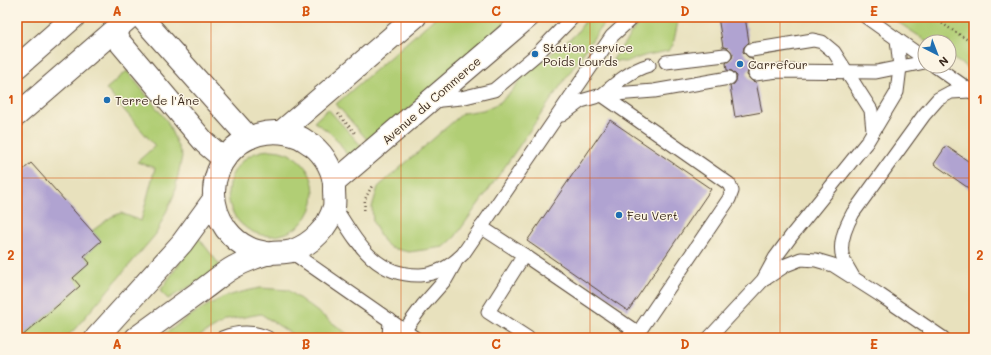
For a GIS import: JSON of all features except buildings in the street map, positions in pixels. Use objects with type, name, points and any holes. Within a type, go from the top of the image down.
[{"type":"main road","points":[[17,67],[74,17]]},
{"type":"main road","points":[[17,115],[130,17]]},
{"type":"main road","points":[[142,17],[248,138]]},
{"type":"main road","points":[[281,132],[415,17]]},
{"type":"main road","name":"Avenue du Commerce","points":[[335,182],[528,17]]},
{"type":"main road","points":[[112,33],[205,143],[224,159]]},
{"type":"main road","points":[[136,338],[233,267],[305,245],[318,235],[328,221],[334,206],[335,182],[328,164],[316,149],[300,137],[281,132],[265,132],[248,138],[234,147],[224,159],[215,178],[214,199],[220,219],[232,236],[249,248],[280,252]]},
{"type":"main road","points":[[96,338],[182,243],[214,199]]},
{"type":"lane","points":[[431,101],[461,98],[494,90],[536,54],[573,17]]},
{"type":"lane","points":[[334,206],[364,250],[380,265],[397,273],[413,275],[430,274],[444,270],[463,254],[612,36],[633,17]]},
{"type":"lane","points":[[866,17],[917,53]]},
{"type":"lane","points":[[763,280],[775,258],[792,235],[867,142],[897,92],[900,67],[897,39]]},
{"type":"lane","points":[[750,50],[813,40],[822,42],[834,52],[871,110],[873,131]]},
{"type":"lane","points":[[666,62],[725,55]]},
{"type":"lane","points":[[755,74],[778,71],[876,72],[917,64]]},
{"type":"lane","points":[[602,95],[618,81],[639,68],[648,65]]},
{"type":"lane","points":[[946,74],[972,92]]},
{"type":"lane","points":[[553,121],[581,101],[602,95],[654,91],[729,78]]},
{"type":"lane","points":[[853,277],[842,257],[842,244],[845,228],[853,213],[902,145],[938,99],[951,92],[972,92]]},
{"type":"lane","points":[[481,227],[524,255],[636,336],[729,199],[732,191],[729,184],[602,95]]},
{"type":"lane","points":[[280,252],[390,320],[415,338]]},
{"type":"lane","points":[[524,255],[488,312],[528,338]]},
{"type":"lane","points":[[709,338],[763,280],[786,265],[801,259],[816,260],[833,265],[942,338]]},
{"type":"lane","points":[[404,331],[423,305],[446,279],[457,260]]},
{"type":"lane","points":[[389,338],[390,320]]},
{"type":"lane","points":[[222,338],[228,335],[245,332],[268,338]]},
{"type":"path","points":[[932,17],[974,44]]},
{"type":"path","points":[[322,97],[371,151]]},
{"type":"path","points":[[364,216],[365,199],[373,183]]},
{"type":"green space","points":[[436,17],[512,17],[370,143],[336,104]]},
{"type":"green space","points":[[588,17],[608,17],[455,237],[444,247],[409,252],[391,248],[383,241],[373,222],[372,207],[378,187],[463,113],[483,110],[499,103],[511,92],[523,76],[576,34]]},
{"type":"green space","points":[[645,17],[679,17],[673,45],[668,51],[647,55],[625,62],[612,61],[639,22]]},
{"type":"green space","points":[[890,17],[966,17],[974,22],[974,72],[957,61],[957,34],[917,35]]},
{"type":"green space","points":[[127,71],[167,121],[182,156],[174,195],[156,234],[74,330],[65,338],[20,338],[80,286],[73,278],[90,263],[84,256],[101,241],[92,231],[111,217],[121,213],[141,221],[155,168],[137,162],[155,146],[106,89]]},
{"type":"green space","points":[[328,109],[365,150],[350,161],[343,148],[335,138],[327,130],[314,122]]},
{"type":"green space","points":[[271,150],[288,153],[302,162],[311,176],[314,193],[311,210],[302,224],[288,233],[271,236],[254,233],[240,224],[231,210],[228,193],[231,176],[240,162],[254,153]]},
{"type":"green space","points":[[198,237],[222,268],[168,299],[160,291]]},
{"type":"green space","points":[[260,288],[288,290],[353,338],[298,338],[261,314],[227,320],[196,338],[160,338],[203,308],[218,300],[233,294]]},
{"type":"place","name":"Station service Poids Lourds","points":[[535,54]]},
{"type":"place","name":"Carrefour","points":[[740,64]]},
{"type":"place","name":"Terre de l'Âne","points":[[107,100]]},
{"type":"place","name":"Feu Vert","points":[[619,215]]}]
